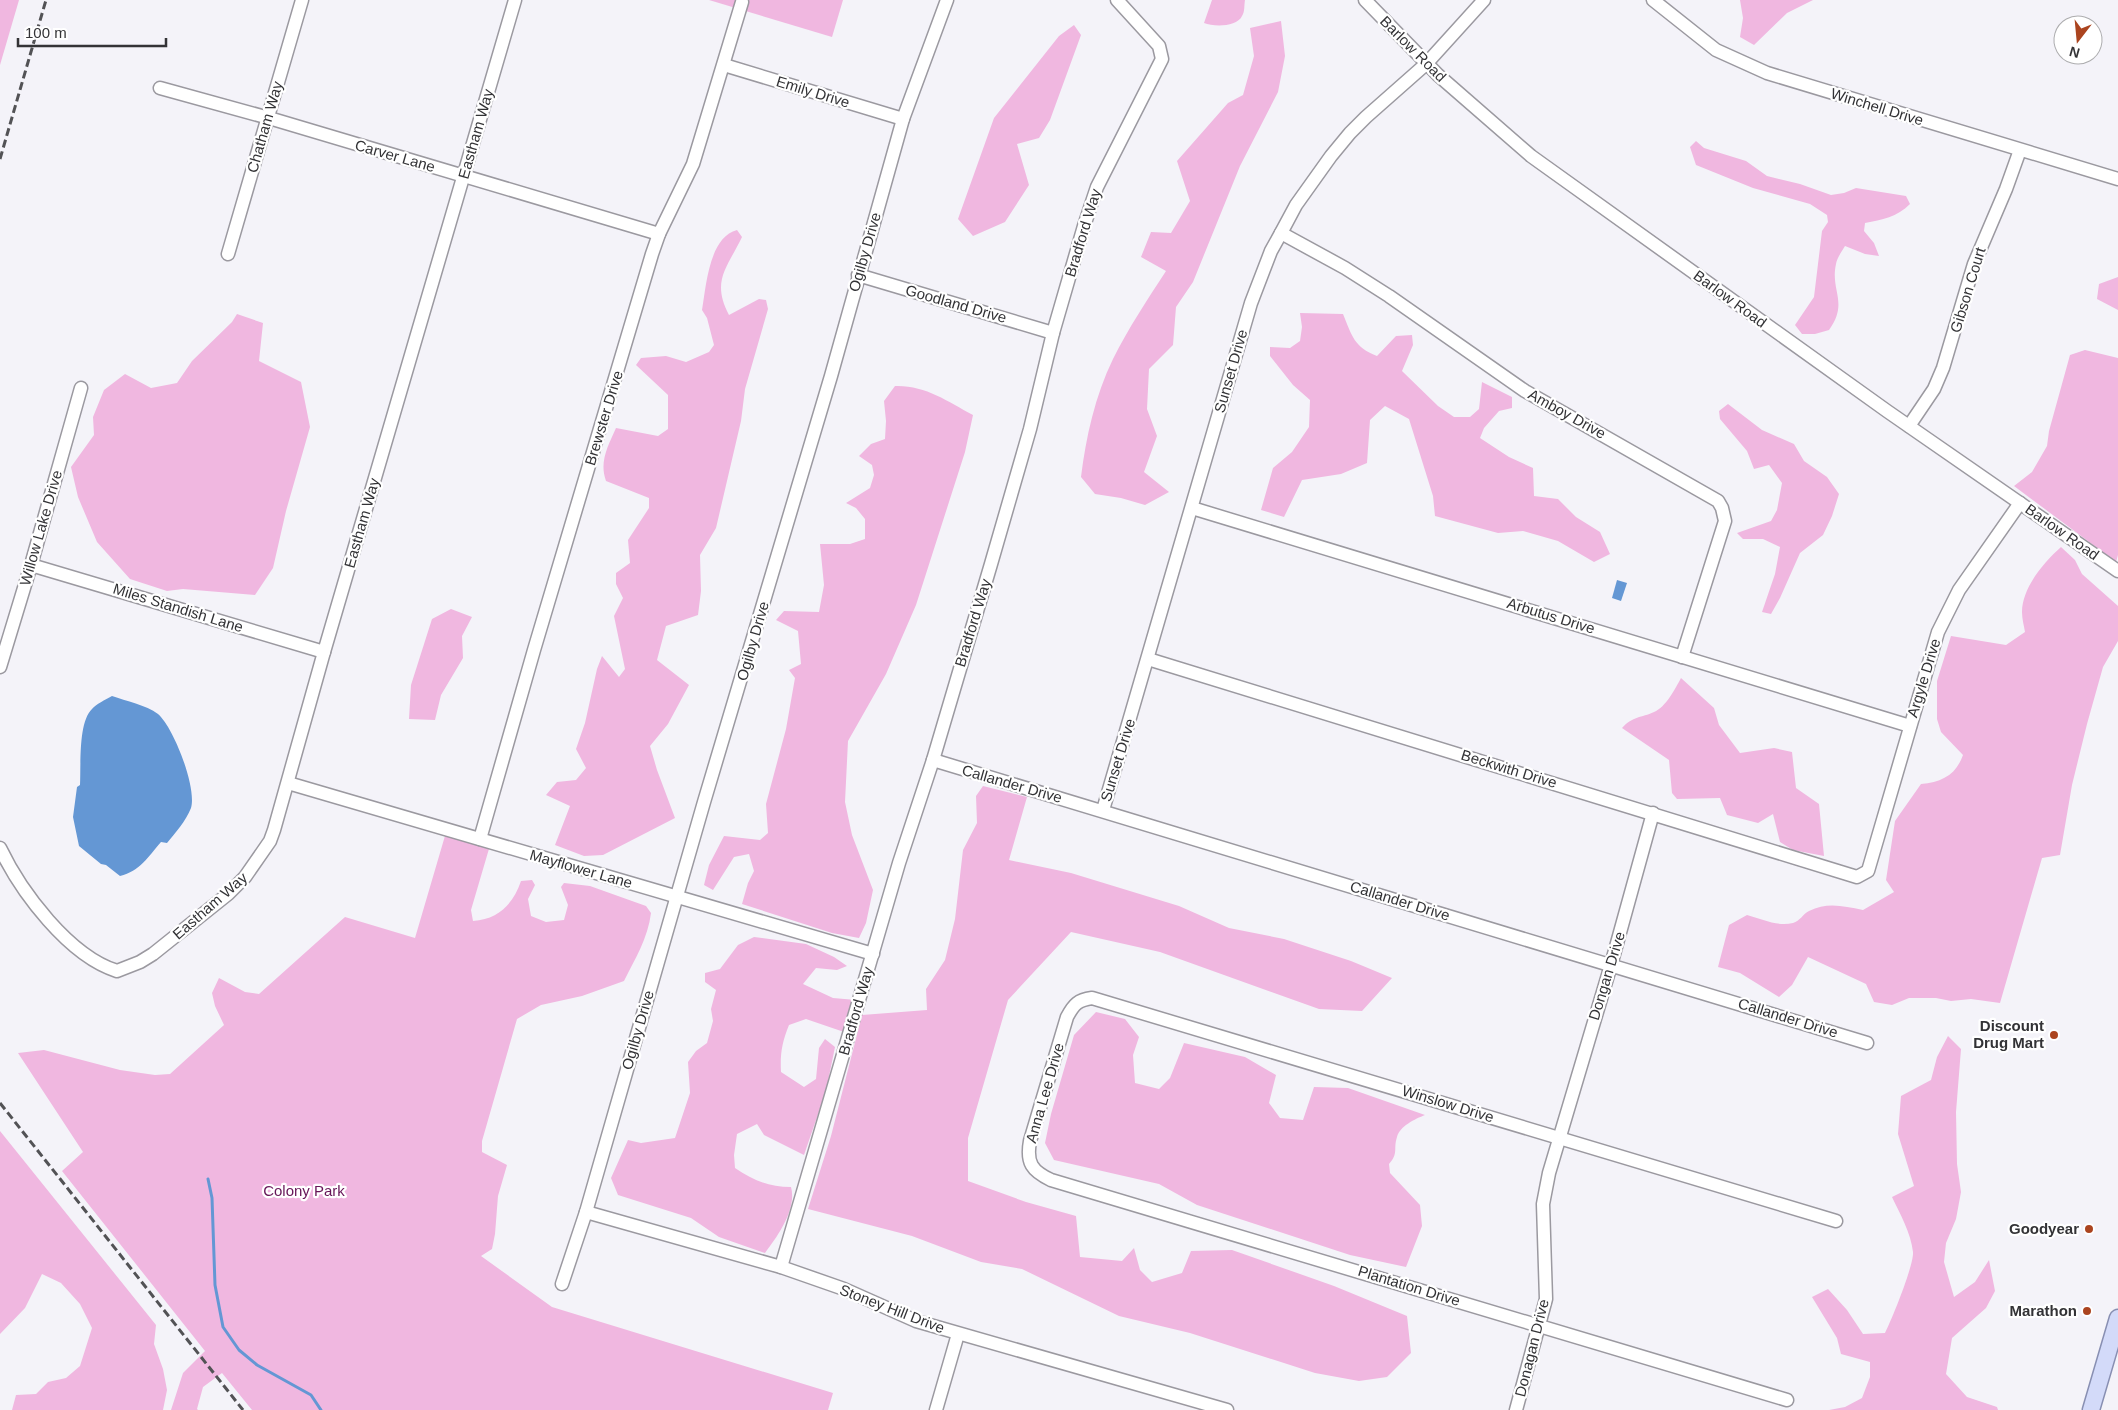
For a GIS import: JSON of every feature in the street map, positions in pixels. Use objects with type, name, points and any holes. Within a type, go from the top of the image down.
[{"type":"main road","points":[[2091,1410],[2118,1318]]},
{"type":"street","name":"Chatham Way","points":[[228,254],[302,0]]},
{"type":"street","name":"Eastham Way","points":[[0,848],[17,881],[38,910],[63,935],[98,963],[117,971],[154,954],[228,894],[245,877],[270,841],[515,0]]},
{"type":"street","name":"Ogilby Drive","points":[[562,1284],[586,1212],[676,897],[831,376],[903,119],[947,0]]},
{"type":"street","name":"Bradford Way","points":[[781,1268],[899,863],[933,760],[1030,430],[1053,333],[1097,187],[1162,59],[1159,46],[1117,0]]},
{"type":"street","name":"Barlow Road","points":[[1365,0],[1426,64],[1531,156],[1909,426],[2118,571]]},
{"type":"street","name":"Sunset Drive","points":[[1103,810],[1251,303],[1264,269],[1281,233],[1310,184],[1350,133],[1426,64],[1484,0]]},
{"type":"street","name":"Winchell Drive","points":[[1653,0],[1679,23],[1716,50],[1767,73],[2118,180]]},
{"type":"street","name":"Brewster Drive","points":[[480,839],[534,650],[659,234],[693,164],[742,2]]},
{"type":"street","name":"Emily Drive","points":[[724,65],[903,119]]},
{"type":"street","name":"Carver Lane","points":[[160,88],[268,118],[659,234]]},
{"type":"street","name":"Gibson Court","points":[[1909,426],[1934,389],[1943,368],[1974,264],[2006,189],[2020,150]]},
{"type":"street","name":"Amboy Drive","points":[[1281,233],[1345,268],[1389,296],[1525,391],[1718,501],[1725,521],[1682,657]]},
{"type":"street","name":"Goodland Drive","points":[[858,275],[1053,333]]},
{"type":"street","name":"Willow Lake Drive","points":[[0,668],[32,565],[82,388]]},
{"type":"street","name":"Argyle Drive","points":[[1868,871],[1932,647],[1947,611],[1959,590],[2020,503]]},
{"type":"street","name":"Arbutus Drive","points":[[1192,508],[1910,726]]},
{"type":"street","name":"Miles Standish Lane","points":[[32,565],[324,652]]},
{"type":"street","name":"Beckwith Drive","points":[[1148,659],[1653,813],[1850,876],[1857,877],[1868,871]]},
{"type":"street","name":"Callander Drive","points":[[933,760],[1867,1043]]},
{"type":"street","name":"Mayflower Lane","points":[[288,783],[873,954]]},
{"type":"street","name":"Dongan Drive","points":[[1560,1138],[1653,813]]},
{"type":"street","name":"Winslow Drive","points":[[1067,1017],[1073,1005],[1081,1000],[1092,998],[1108,1002],[1836,1221]]},
{"type":"street","name":"Anna Lee Drive","points":[[1033,1168],[1028,1153],[1030,1142],[1067,1017]]},
{"type":"street","name":"Donagan Drive","points":[[1516,1410],[1540,1326],[1546,1292],[1542,1227],[1543,1204],[1560,1138]]},
{"type":"street","name":"Plantation Drive","points":[[1033,1168],[1040,1175],[1051,1180],[1787,1400]]},
{"type":"street","name":"Stoney Hill Drive","points":[[586,1212],[781,1268],[844,1289],[916,1321],[958,1334],[1227,1410]]},
{"type":"street","points":[[936,1410],[958,1334]]},
{"type":"green space","points":[[0,0],[19,0],[0,65]]},
{"type":"green space","points":[[709,0],[843,0],[832,37]]},
{"type":"green space","points":[[1212,0],[1245,0],[1243,14],[1239,20],[1230,24],[1213,25],[1204,23]]},
{"type":"green space","points":[[1740,0],[1813,0],[1787,13],[1754,45],[1740,37],[1743,18]]},
{"type":"green space","points":[[1281,21],[1285,56],[1278,92],[1240,166],[1193,282],[1176,307],[1173,345],[1149,369],[1147,409],[1157,436],[1144,472],[1169,492],[1145,505],[1121,498],[1095,494],[1081,477],[1096,402],[1113,359],[1166,271],[1141,257],[1151,232],[1171,233],[1190,201],[1177,161],[1228,103],[1243,95],[1254,56],[1250,28]]},
{"type":"green space","points":[[1074,25],[1081,35],[1050,120],[1039,138],[1017,144],[1029,185],[1005,222],[973,236],[958,219],[994,118],[1059,36]]},
{"type":"green space","points":[[1696,141],[1704,148],[1746,161],[1767,176],[1800,184],[1831,195],[1844,193],[1856,188],[1906,196],[1910,204],[1900,212],[1883,219],[1865,223],[1864,231],[1874,243],[1879,256],[1865,254],[1845,246],[1837,262],[1835,273],[1838,312],[1829,330],[1815,334],[1802,334],[1795,325],[1814,297],[1822,231],[1828,222],[1827,215],[1810,204],[1753,188],[1696,165],[1690,147]]},
{"type":"green space","points":[[737,230],[742,237],[727,266],[721,284],[724,303],[729,315],[759,299],[766,300],[768,309],[745,389],[741,421],[716,528],[700,555],[701,591],[698,615],[666,626],[657,660],[689,685],[668,724],[650,746],[675,818],[603,855],[584,856],[555,845],[570,806],[546,795],[557,782],[576,780],[586,768],[576,749],[585,723],[597,669],[602,656],[619,677],[625,669],[614,616],[623,598],[616,584],[616,573],[630,563],[628,540],[649,508],[649,498],[606,481],[603,467],[605,454],[616,428],[658,436],[668,429],[668,395],[636,365],[641,358],[666,356],[686,362],[709,352],[714,345],[707,318],[702,310],[707,276],[720,242]]},
{"type":"green space","points":[[2118,277],[2118,310],[2097,299],[2099,284]]},
{"type":"green space","points":[[1300,313],[1343,314],[1352,335],[1359,345],[1369,353],[1377,356],[1396,336],[1412,335],[1413,345],[1402,371],[1438,406],[1454,417],[1470,417],[1479,409],[1482,382],[1512,397],[1512,408],[1499,411],[1484,428],[1480,438],[1509,457],[1533,468],[1534,496],[1558,499],[1576,517],[1600,532],[1610,554],[1594,562],[1558,541],[1523,531],[1498,533],[1435,516],[1433,496],[1409,419],[1385,406],[1370,420],[1367,463],[1341,474],[1302,480],[1284,517],[1261,510],[1273,468],[1292,452],[1309,427],[1310,400],[1293,385],[1270,356],[1270,347],[1290,348],[1300,341],[1302,327]]},
{"type":"green space","points":[[237,314],[263,323],[259,361],[301,382],[310,427],[286,511],[273,568],[255,595],[183,589],[167,591],[130,579],[97,542],[78,497],[71,467],[94,435],[93,417],[104,390],[125,374],[151,388],[177,383],[192,361],[232,322]]},
{"type":"green space","points":[[2085,350],[2118,358],[2118,555],[2116,562],[2014,486],[2032,472],[2047,446],[2049,431],[2070,355]]},
{"type":"green space","points":[[895,386],[906,386],[926,391],[945,399],[973,415],[965,452],[916,605],[886,674],[848,741],[845,802],[852,835],[873,890],[866,923],[859,938],[832,933],[742,904],[748,883],[754,871],[749,854],[734,857],[713,890],[704,885],[709,865],[724,836],[760,840],[768,833],[766,804],[786,729],[795,678],[789,670],[801,664],[798,631],[776,620],[784,611],[819,612],[824,585],[820,544],[850,544],[865,539],[865,519],[856,508],[846,503],[870,488],[874,475],[872,465],[859,456],[871,444],[885,439],[884,401]]},
{"type":"green space","points":[[1728,404],[1762,430],[1794,444],[1804,461],[1827,477],[1839,494],[1823,535],[1800,553],[1771,614],[1762,612],[1775,574],[1780,547],[1763,539],[1743,539],[1737,533],[1771,521],[1777,510],[1782,483],[1769,465],[1754,469],[1747,451],[1720,419],[1719,411]]},
{"type":"green space","points":[[2061,547],[2075,560],[2082,574],[2118,606],[2118,641],[2103,667],[2087,724],[2072,785],[2060,855],[2042,858],[2000,1003],[1971,999],[1951,1001],[1936,998],[1909,998],[1892,1005],[1874,1002],[1866,984],[1808,957],[1792,985],[1779,997],[1740,973],[1718,967],[1729,925],[1747,915],[1770,922],[1787,924],[1795,922],[1809,911],[1822,906],[1842,906],[1863,910],[1894,892],[1886,880],[1895,821],[1921,784],[1947,776],[1956,768],[1963,755],[1941,732],[1937,719],[1937,681],[1951,636],[2006,645],[2025,632],[2022,612],[2026,594],[2035,576]]},
{"type":"green space","points":[[451,609],[472,617],[462,636],[463,658],[441,695],[435,720],[409,719],[411,685],[432,619]]},
{"type":"green space","points":[[1681,678],[1714,708],[1719,725],[1740,753],[1774,748],[1792,752],[1796,788],[1819,804],[1824,856],[1793,850],[1780,842],[1773,814],[1758,823],[1727,815],[1720,798],[1677,799],[1672,793],[1669,760],[1622,728],[1634,719],[1658,710],[1670,697]]},
{"type":"green space","points":[[983,786],[1027,797],[1009,860],[1071,873],[1179,906],[1229,928],[1284,939],[1351,961],[1392,978],[1362,1011],[1319,1009],[1160,952],[1071,932],[1008,1000],[968,1138],[968,1181],[1026,1202],[1076,1216],[1080,1257],[1122,1261],[1134,1248],[1140,1270],[1152,1282],[1182,1273],[1191,1251],[1232,1250],[1334,1286],[1407,1316],[1411,1353],[1387,1377],[1359,1381],[1315,1373],[1190,1333],[1119,1316],[1022,1269],[981,1262],[912,1236],[808,1209],[831,1136],[862,1015],[927,1010],[926,989],[945,960],[955,919],[963,850],[977,823],[976,796]]},
{"type":"green space","name":"Colony Park","points":[[447,829],[491,842],[471,910],[473,921],[498,914],[514,897],[521,881],[532,880],[535,885],[528,899],[531,916],[546,922],[564,920],[568,905],[561,887],[564,883],[590,886],[646,906],[651,913],[644,940],[624,981],[582,996],[541,1005],[517,1019],[482,1141],[482,1152],[507,1165],[498,1196],[492,1249],[481,1256],[552,1307],[833,1393],[828,1410],[252,1410],[222,1373],[203,1387],[198,1410],[171,1410],[183,1373],[205,1351],[62,1171],[83,1152],[18,1053],[44,1050],[120,1070],[155,1075],[170,1074],[224,1025],[215,1006],[212,993],[219,978],[245,992],[259,994],[345,917],[415,938]]},
{"type":"green space","points":[[754,937],[806,944],[834,957],[847,966],[837,970],[816,968],[803,984],[833,998],[856,1000],[844,1032],[806,1019],[789,1025],[782,1048],[781,1072],[804,1087],[816,1079],[819,1048],[825,1039],[835,1047],[826,1091],[804,1155],[764,1135],[757,1124],[737,1134],[734,1155],[735,1168],[761,1182],[775,1186],[791,1187],[792,1195],[789,1213],[781,1230],[765,1253],[719,1237],[691,1218],[618,1195],[611,1178],[628,1140],[641,1143],[675,1138],[690,1093],[688,1062],[696,1051],[707,1043],[713,1021],[711,1009],[716,990],[705,982],[705,973],[720,969],[738,945]]},
{"type":"green space","points":[[1096,1012],[1125,1019],[1139,1037],[1133,1055],[1135,1083],[1159,1089],[1170,1078],[1184,1043],[1245,1057],[1276,1075],[1269,1103],[1280,1118],[1303,1120],[1314,1087],[1348,1088],[1425,1115],[1401,1129],[1396,1141],[1394,1157],[1389,1164],[1390,1173],[1420,1205],[1422,1226],[1406,1267],[1350,1255],[1197,1205],[1159,1184],[1054,1160],[1045,1143],[1051,1114],[1074,1035]]},
{"type":"green space","points":[[1948,1036],[1961,1049],[1956,1112],[1957,1164],[1961,1192],[1956,1219],[1946,1243],[1944,1262],[1954,1297],[1975,1282],[1989,1260],[1995,1291],[1986,1308],[1952,1338],[1946,1374],[1967,1397],[1997,1407],[1998,1410],[1829,1410],[1845,1407],[1862,1398],[1870,1377],[1870,1362],[1841,1354],[1837,1338],[1812,1297],[1828,1289],[1847,1310],[1863,1334],[1885,1333],[1906,1280],[1913,1252],[1908,1231],[1892,1197],[1914,1186],[1898,1134],[1901,1096],[1931,1080],[1937,1057]]},
{"type":"green space","points":[[0,1131],[156,1325],[154,1344],[163,1369],[167,1390],[163,1410],[12,1410],[16,1395],[36,1394],[48,1382],[66,1378],[80,1366],[92,1328],[80,1304],[61,1283],[42,1274],[25,1308],[0,1334]]},
{"type":"water","points":[[1617,580],[1627,583],[1621,601],[1612,598]]},
{"type":"water","points":[[112,696],[148,708],[158,714],[164,721],[183,759],[191,787],[192,799],[191,808],[186,818],[167,843],[161,842],[138,867],[120,876],[106,865],[101,864],[79,846],[73,817],[77,787],[80,785],[81,745],[84,724],[94,707]]},
{"type":"waterway","points":[[208,1179],[212,1198],[215,1285],[223,1327],[239,1350],[257,1365],[311,1395],[321,1410]]},
{"type":"railway","points":[[0,159],[46,0]]},
{"type":"railway","points":[[0,1103],[243,1410]]},
{"type":"place","name":"Discount Drug Mart","points":[[2054,1035]]},
{"type":"place","name":"Goodyear","points":[[2089,1229]]},
{"type":"place","name":"Marathon","points":[[2087,1311]]}]
